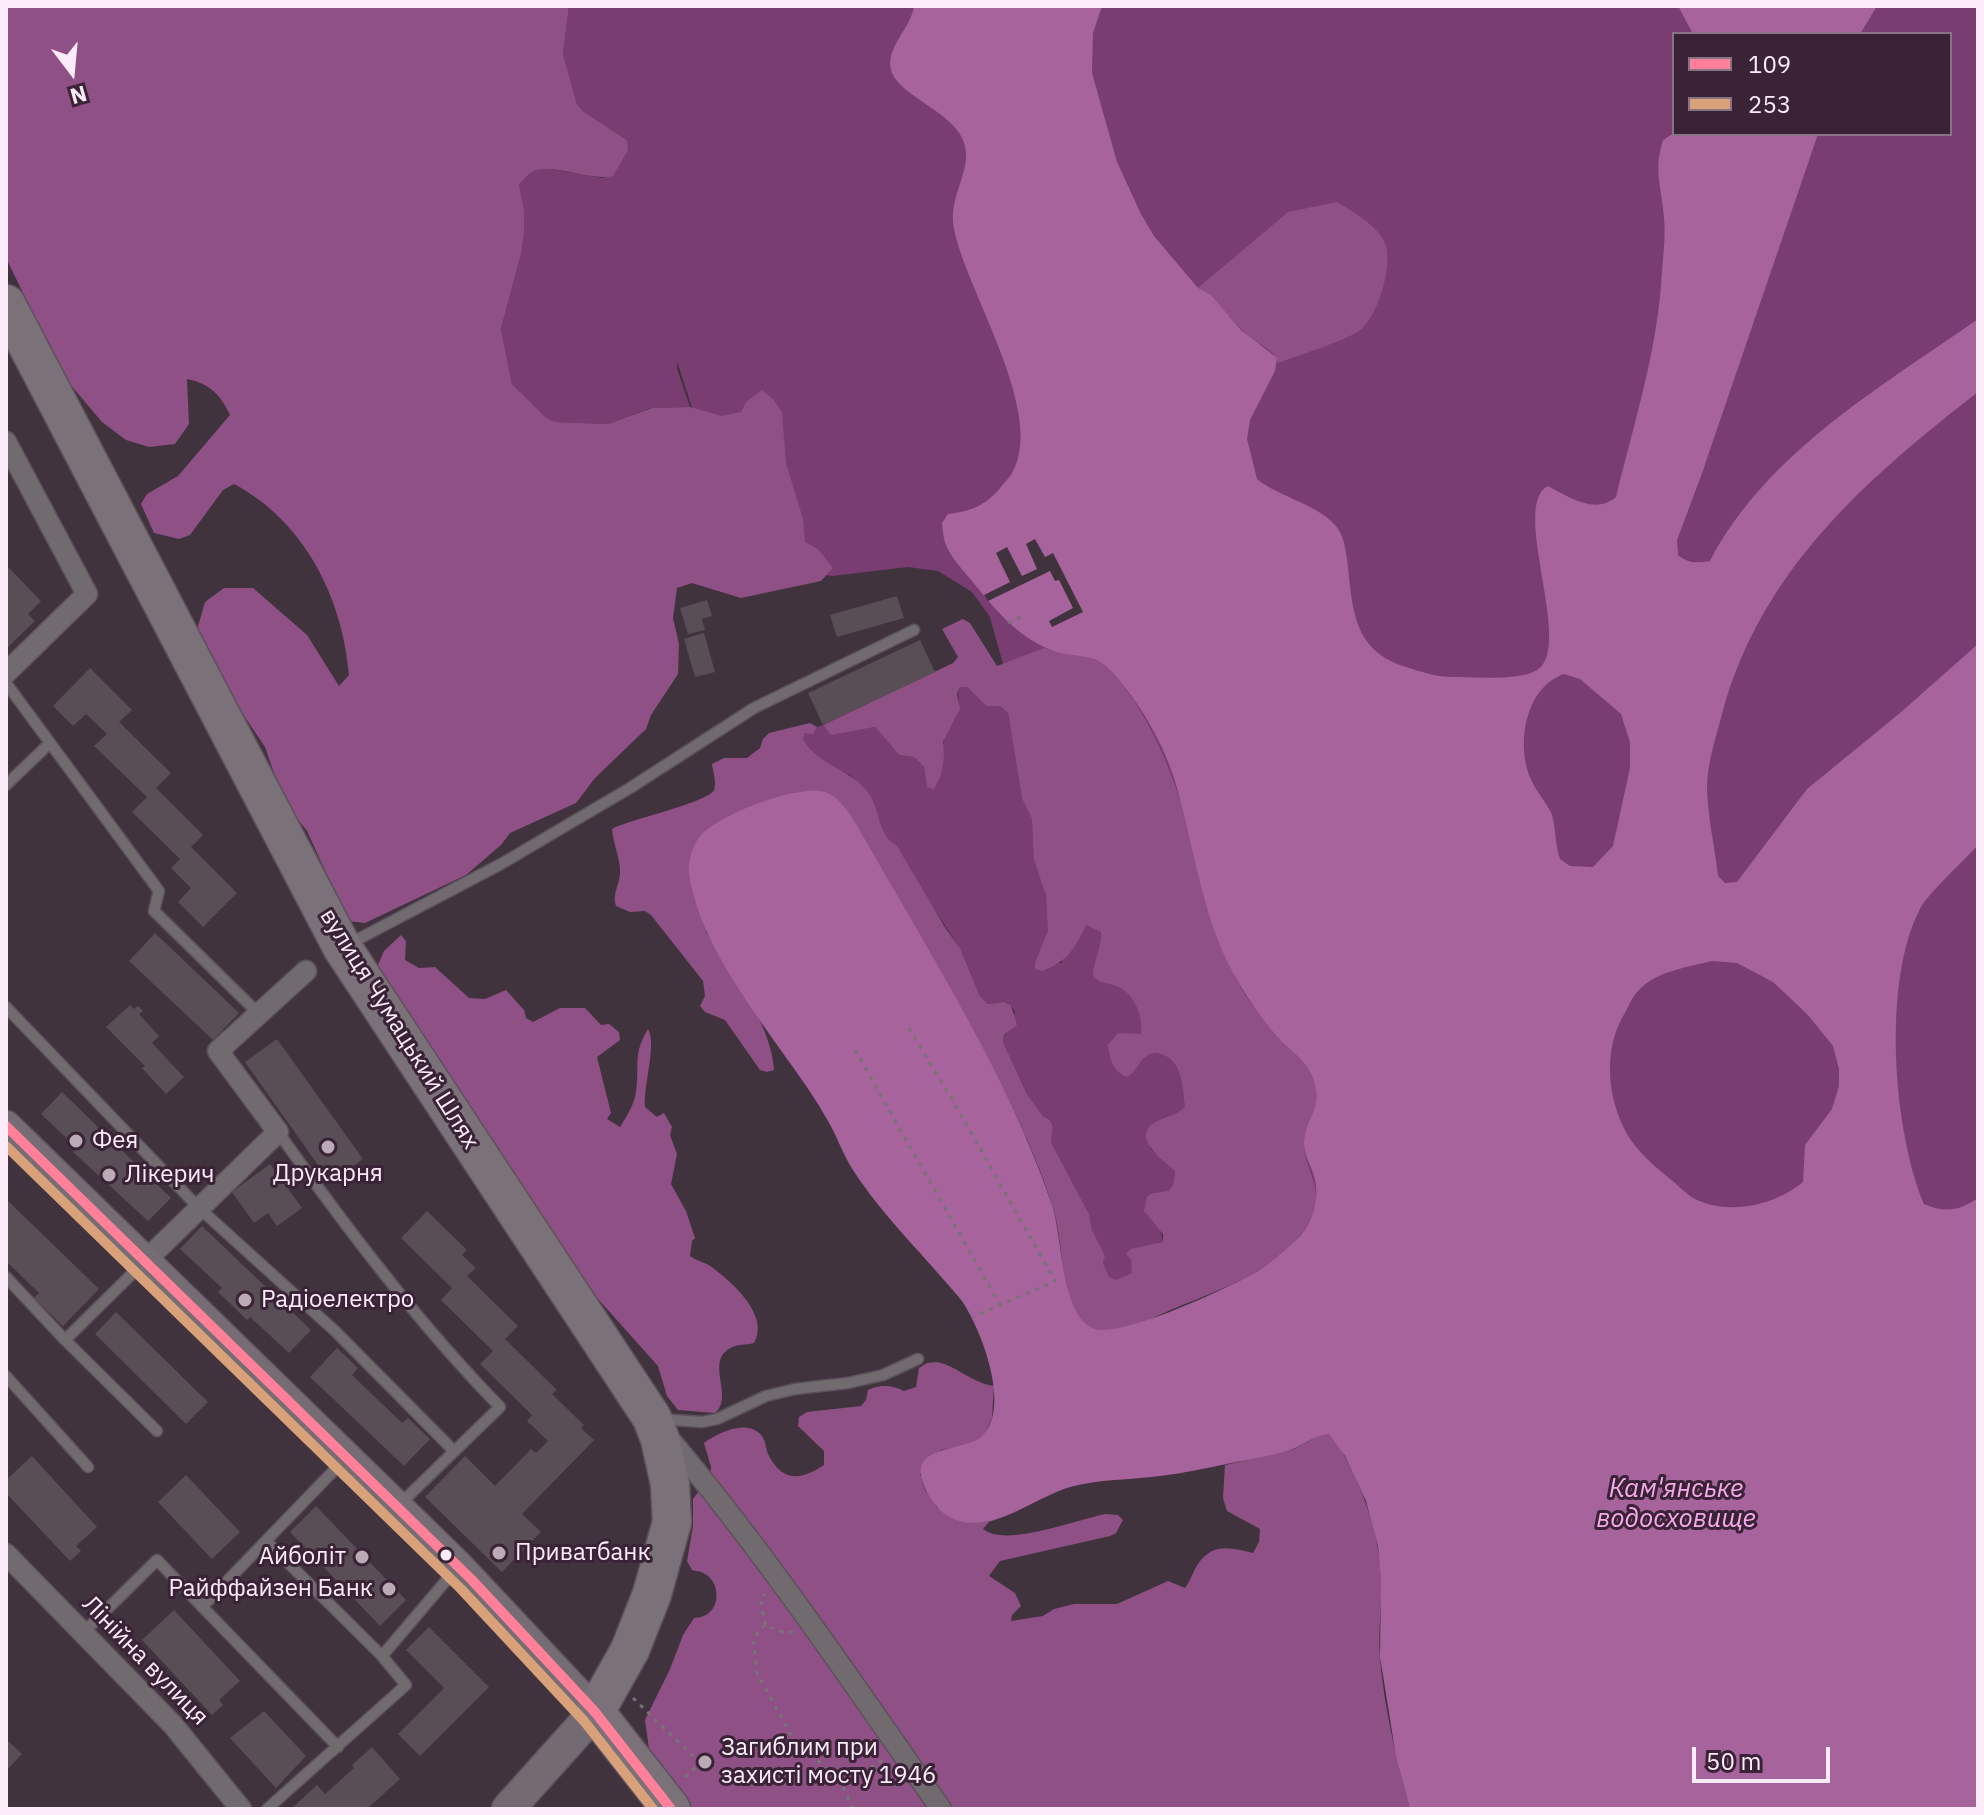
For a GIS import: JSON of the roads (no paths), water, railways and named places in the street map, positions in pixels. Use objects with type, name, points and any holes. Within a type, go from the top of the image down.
[{"type":"highway","name":"вулиця Чумацький Шлях","points":[[6,304],[342,947],[652,1418],[670,1484],[672,1522],[652,1594],[630,1650],[595,1712]]},
{"type":"highway","points":[[595,1712],[671,1809]]},
{"type":"main road","points":[[6,1126],[458,1566],[595,1712],[508,1809]]},
{"type":"street","points":[[6,442],[87,594],[6,673]]},
{"type":"street","points":[[145,1261],[278,1132],[218,1051],[306,971]]},
{"type":"street","points":[[652,1418],[710,1487],[777,1577],[941,1809]]},
{"type":"street","name":"Лінійна вулиця","points":[[6,1554],[173,1725],[241,1809]]},
{"type":"lane","points":[[342,947],[501,864],[630,788],[754,708],[914,630]]},
{"type":"lane","points":[[6,683],[159,891],[154,911],[259,1014]]},
{"type":"lane","points":[[6,785],[50,743]]},
{"type":"lane","points":[[6,1007],[199,1208],[335,1331],[454,1451]]},
{"type":"lane","points":[[278,1132],[330,1204],[439,1340],[500,1407],[397,1506]]},
{"type":"lane","points":[[65,1340],[145,1261]]},
{"type":"lane","points":[[6,1277],[157,1431]]},
{"type":"lane","points":[[652,1418],[702,1422],[717,1419],[766,1396],[883,1375],[918,1359]]},
{"type":"lane","points":[[6,1376],[88,1467]]},
{"type":"lane","points":[[202,1607],[347,1457]]},
{"type":"lane","points":[[266,1541],[382,1656],[406,1685],[267,1809]]},
{"type":"lane","points":[[83,1633],[157,1560],[338,1747]]},
{"type":"lane","points":[[382,1656],[458,1566]]},
{"type":"water","name":"Кам'янське водосховище","points":[[914,6],[1102,6],[1093,33],[1092,73],[1117,162],[1141,214],[1154,236],[1198,288],[1211,295],[1241,330],[1277,358],[1275,371],[1250,420],[1247,439],[1257,479],[1318,511],[1335,525],[1344,541],[1354,610],[1365,638],[1374,650],[1388,659],[1423,672],[1453,677],[1519,676],[1537,670],[1547,657],[1547,607],[1535,520],[1538,498],[1548,486],[1591,504],[1608,502],[1616,497],[1654,340],[1665,235],[1658,170],[1663,140],[1672,134],[1817,136],[1677,540],[1678,555],[1682,558],[1693,562],[1710,561],[1734,522],[1762,487],[1794,455],[1865,397],[1978,319],[1978,392],[1896,459],[1822,532],[1790,572],[1763,615],[1740,662],[1722,714],[1707,785],[1718,876],[1725,883],[1737,882],[1807,789],[1978,644],[1978,845],[1924,903],[1908,939],[1896,1014],[1896,1056],[1905,1137],[1924,1204],[1952,1209],[1978,1198],[1978,1809],[1410,1809],[1396,1756],[1380,1657],[1378,1546],[1366,1501],[1345,1456],[1329,1434],[1290,1450],[1261,1457],[1178,1473],[1070,1487],[985,1522],[956,1520],[939,1509],[930,1498],[922,1480],[921,1468],[925,1460],[942,1450],[974,1441],[991,1423],[994,1388],[985,1349],[962,1301],[865,1188],[817,1102],[751,1008],[719,955],[695,901],[689,874],[691,853],[701,835],[741,810],[797,792],[825,792],[848,811],[967,1017],[1014,1110],[1052,1205],[1068,1290],[1082,1319],[1092,1328],[1125,1327],[1203,1298],[1261,1269],[1300,1237],[1310,1221],[1315,1204],[1316,1185],[1304,1144],[1315,1108],[1316,1091],[1309,1069],[1259,1014],[1226,959],[1207,909],[1174,778],[1140,708],[1104,665],[1090,658],[1051,650],[1017,629],[961,568],[946,544],[942,523],[948,514],[983,503],[1012,473],[1020,448],[1019,419],[1001,352],[961,255],[954,229],[954,205],[966,162],[963,140],[948,121],[897,82],[890,64],[894,47]],"holes":[[[1564,674],[1580,679],[1621,714],[1630,742],[1630,768],[1613,846],[1593,867],[1570,866],[1560,859],[1552,815],[1532,782],[1524,748],[1528,717],[1541,691]],[[1712,961],[1737,963],[1773,982],[1807,1014],[1833,1046],[1839,1069],[1839,1086],[1832,1109],[1805,1145],[1803,1182],[1778,1197],[1750,1206],[1735,1207],[1693,1198],[1641,1152],[1620,1119],[1610,1072],[1619,1025],[1635,994],[1646,984],[1664,974]]]},
{"type":"water","points":[[1678,6],[1877,6],[1861,32],[1692,32]]},
{"type":"place","name":"Фея","points":[[76,1141]]},
{"type":"place","name":"Друкарня","points":[[328,1147]]},
{"type":"place","name":"Лікерич","points":[[109,1175]]},
{"type":"place","name":"Радіоелектро","points":[[245,1300]]},
{"type":"place","name":"Приватбанк","points":[[499,1553]]},
{"type":"place","name":"Айболіт","points":[[362,1557]]},
{"type":"place","name":"Райффайзен Банк","points":[[389,1589]]},
{"type":"place","name":"Загиблим при захисті мосту 1946","points":[[705,1762]]}]
